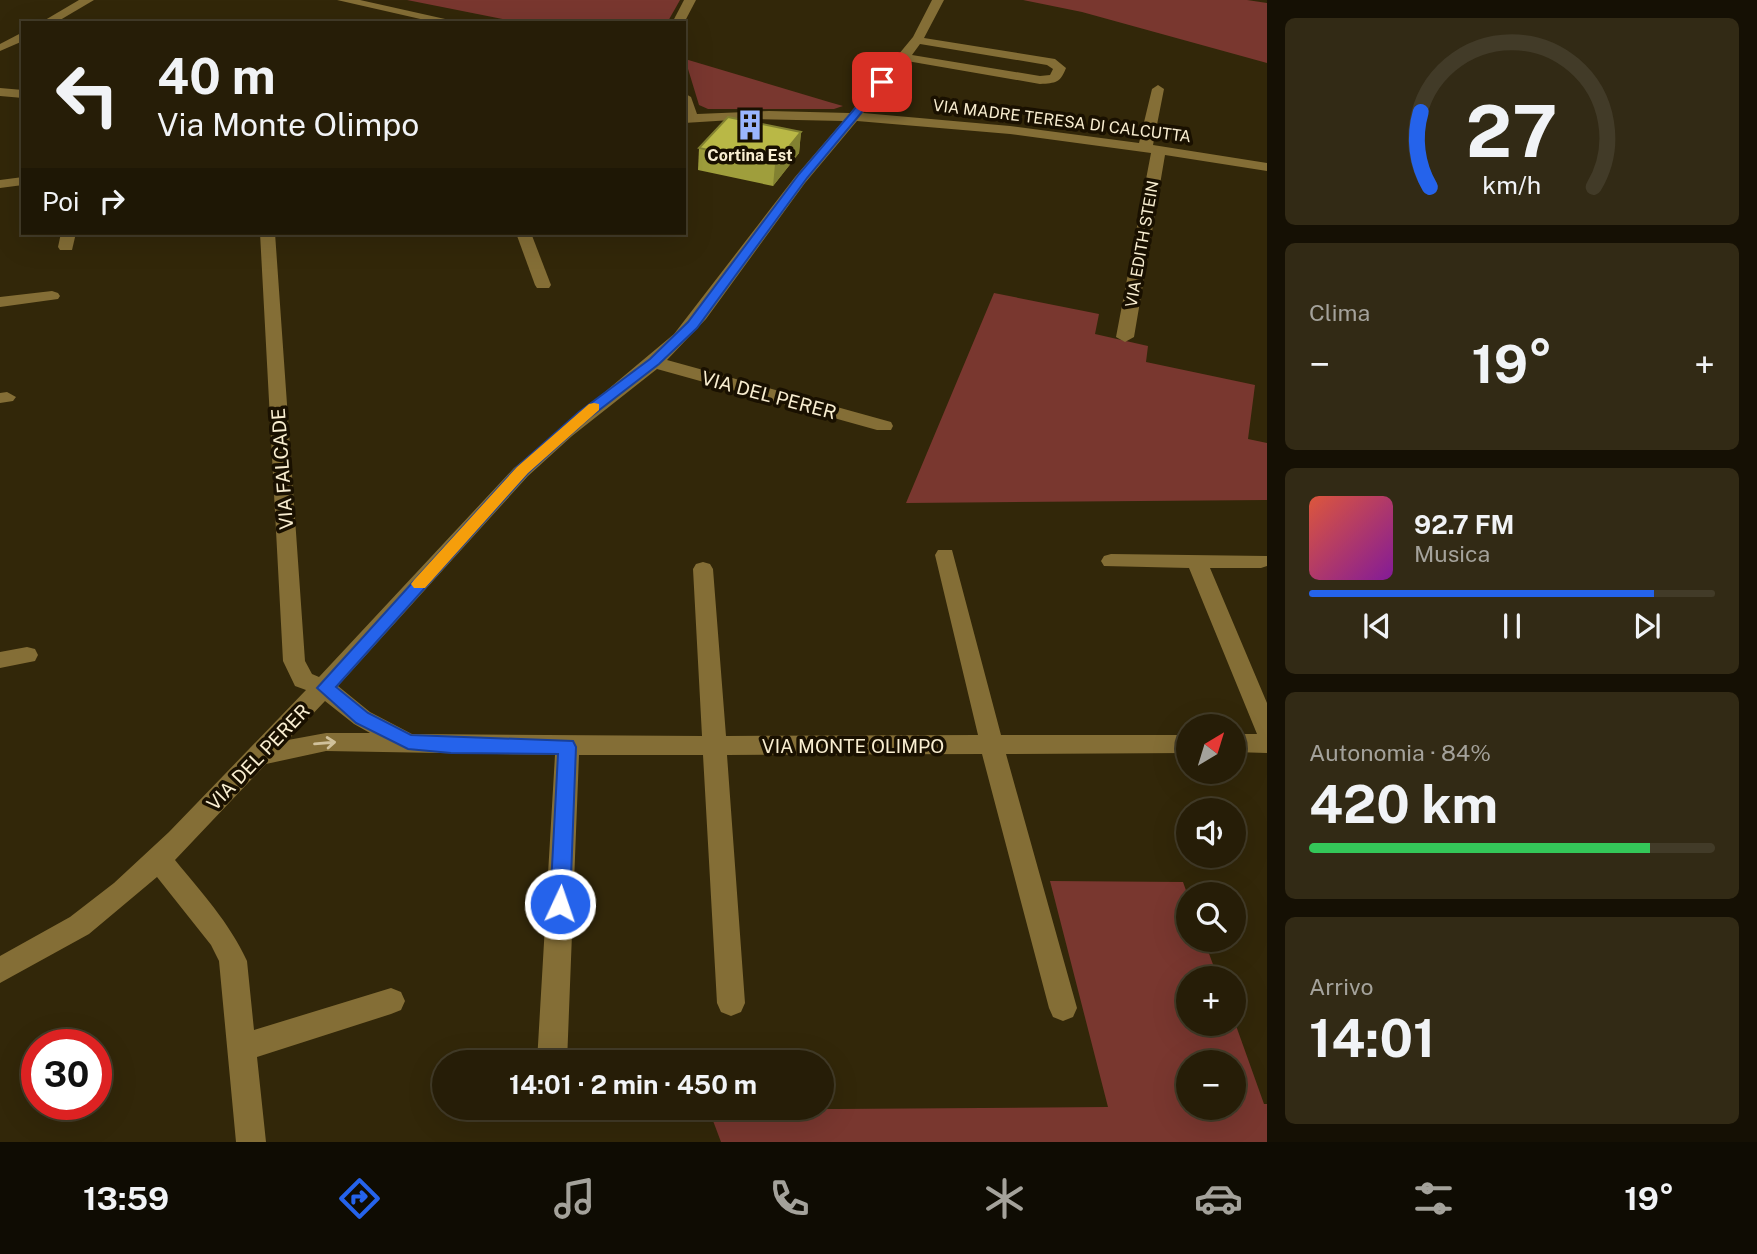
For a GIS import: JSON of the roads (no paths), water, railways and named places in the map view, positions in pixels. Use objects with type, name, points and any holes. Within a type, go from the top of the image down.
[{"type":"street","points":[[51,21],[88,0]]},
{"type":"street","points":[[343,0],[446,21]]},
{"type":"street","points":[[679,21],[690,0]]},
{"type":"street","name":"VIA DEL PERER","points":[[0,970],[76,928],[104,909],[159,860],[325,688],[523,470],[577,421],[655,362],[692,325],[790,193],[904,57],[930,20],[938,0]]},
{"type":"street","points":[[2,48],[21,37]]},
{"type":"street","points":[[904,57],[1040,80],[1055,79],[1060,68],[1051,62],[916,40]]},
{"type":"street","name":"VIA EDITH STEIN","points":[[1125,337],[1158,89]]},
{"type":"street","points":[[0,92],[21,94]]},
{"type":"street","name":"VIA MADRE TERESA DI CALCUTTA","points":[[688,118],[776,115],[974,125],[1267,167]]},
{"type":"street","points":[[0,184],[21,181]]},
{"type":"street","name":"VIA FALCADE","points":[[267,235],[293,661],[303,680],[325,688]]},
{"type":"street","points":[[524,235],[543,285]]},
{"type":"street","points":[[0,302],[52,296]]},
{"type":"street","name":"VIA DEL PERER","points":[[655,362],[679,371],[884,426]]},
{"type":"street","points":[[945,555],[992,745],[1063,1008]]},
{"type":"street","points":[[1111,561],[1261,561]]},
{"type":"street","points":[[1196,561],[1267,731]]},
{"type":"street","points":[[702,569],[731,1003]]},
{"type":"street","points":[[0,660],[27,655]]},
{"type":"street","name":"VIA MONTE OLIMPO","points":[[325,688],[362,718],[408,742]]},
{"type":"street","name":"VIA MONTE OLIMPO","points":[[258,757],[326,742],[567,747],[1176,744]]},
{"type":"street","points":[[1246,743],[1267,744]]},
{"type":"street","points":[[553,1050],[567,747]]},
{"type":"street","points":[[159,860],[221,936],[233,961],[251,1142]]},
{"type":"street","points":[[242,1048],[391,1001]]},
{"type":"place","name":"Cortina Est","points":[[750,125]]}]
